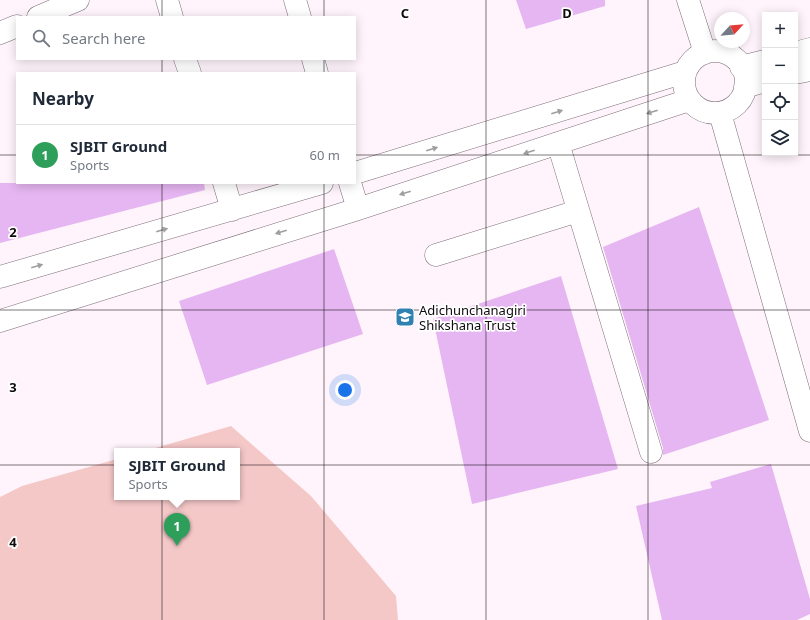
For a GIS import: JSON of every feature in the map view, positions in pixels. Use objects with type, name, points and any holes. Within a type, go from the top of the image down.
[{"type":"lane","points":[[40,16],[78,0]]},
{"type":"lane","points":[[167,0],[172,16]]},
{"type":"lane","points":[[295,0],[300,16]]},
{"type":"lane","points":[[688,0],[705,52]]},
{"type":"lane","points":[[0,33],[16,26]]},
{"type":"lane","points":[[798,52],[810,49]]},
{"type":"lane","points":[[750,78],[735,59],[726,54],[715,51],[705,52],[696,57],[689,64],[685,72],[684,82],[689,100],[703,110],[720,113],[736,104],[742,97],[750,78],[762,64]]},
{"type":"lane","points":[[185,60],[190,72]]},
{"type":"lane","points":[[313,60],[317,72]]},
{"type":"lane","points":[[798,73],[810,70]]},
{"type":"lane","points":[[356,173],[685,72]]},
{"type":"lane","points":[[0,321],[358,209],[689,100]]},
{"type":"lane","points":[[720,113],[810,431]]},
{"type":"lane","points":[[558,143],[651,452]]},
{"type":"lane","points":[[224,184],[232,210]]},
{"type":"lane","points":[[0,277],[319,184]]},
{"type":"lane","points":[[350,184],[358,209]]},
{"type":"lane","points":[[436,255],[578,210]]},
{"type":"shaded area","points":[[231,426],[311,496],[396,596],[398,620],[0,620],[0,497],[22,486],[114,460],[114,500],[240,500],[240,448],[155,448]]},
{"type":"building","points":[[516,0],[605,0],[605,6],[526,29]]},
{"type":"building","points":[[0,183],[204,184],[205,190],[0,243]]},
{"type":"building","points":[[699,207],[769,420],[663,455],[663,448],[603,247]]},
{"type":"building","points":[[334,249],[363,334],[207,385],[179,301]]},
{"type":"building","points":[[561,276],[618,469],[472,504],[433,319]]},
{"type":"building","points":[[771,464],[810,599],[810,614],[797,620],[662,620],[636,506],[712,488],[710,482]]},
{"type":"place","name":"Adichunchanagiri Shikshana Trust","points":[[405,317]]},
{"type":"place","name":"SJBIT Ground","points":[[177,546]]}]
